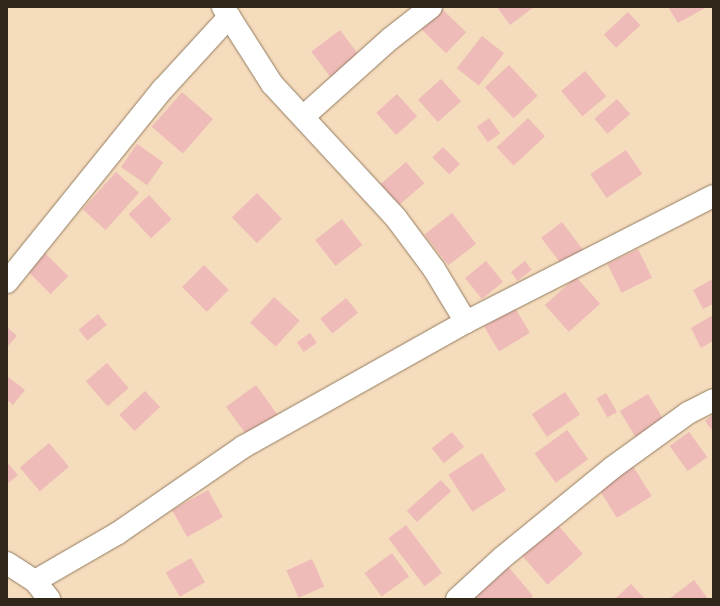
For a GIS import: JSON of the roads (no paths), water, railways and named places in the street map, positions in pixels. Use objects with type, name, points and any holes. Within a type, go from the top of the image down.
[{"type":"street","points":[[303,117],[390,39],[431,7]]},
{"type":"street","points":[[7,282],[226,12],[272,84],[396,218],[434,268],[466,322]]},
{"type":"street","points":[[35,581],[118,533],[243,447],[466,322],[713,196]]},
{"type":"street","points":[[457,599],[503,558],[612,468],[688,413],[713,400]]},
{"type":"street","points":[[7,562],[35,581],[49,599]]}]
